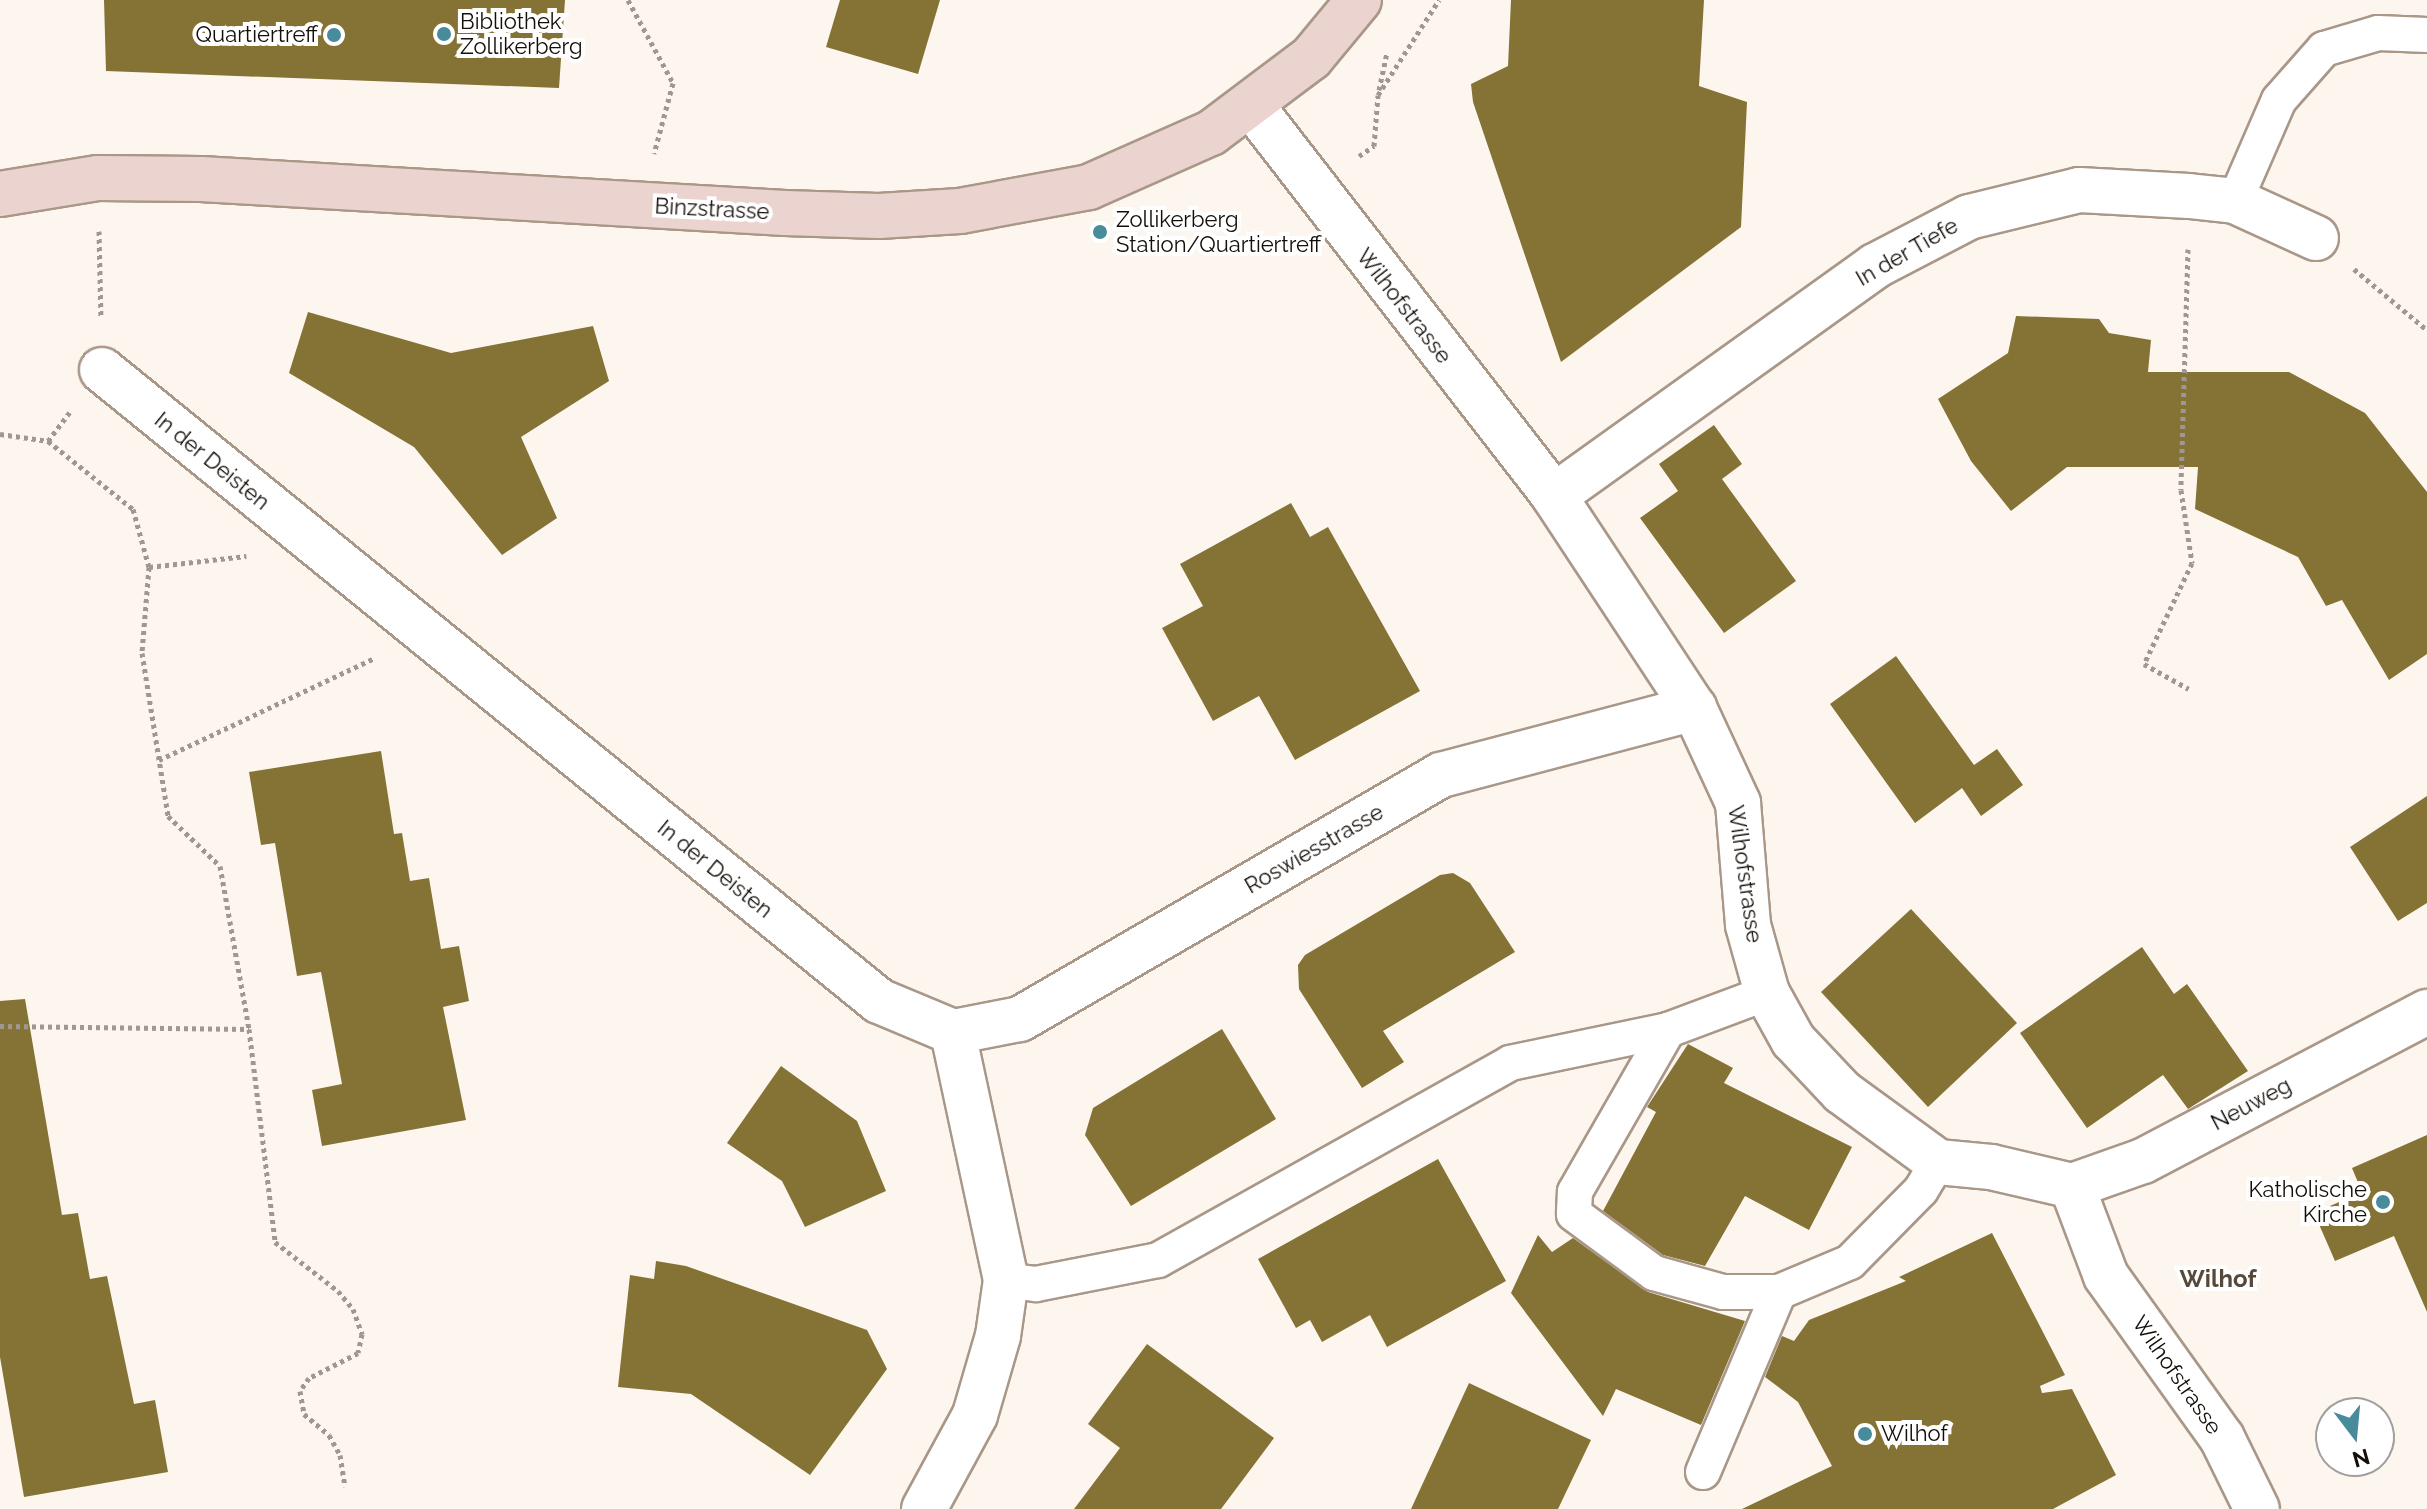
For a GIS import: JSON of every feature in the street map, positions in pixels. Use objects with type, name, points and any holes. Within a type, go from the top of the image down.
[{"type":"main road","name":"Binzstrasse","points":[[0,194],[98,178],[201,179],[879,216],[960,211],[1089,187],[1211,133],[1311,58],[1359,0]]},
{"type":"street","name":"Wilhofstrasse","points":[[1251,105],[1554,496],[1694,708],[1738,803],[1748,925],[1767,993],[1793,1040],[1842,1092],[1938,1162]]},
{"type":"street","name":"In der Tiefe","points":[[1554,496],[1875,266],[1969,217],[2079,190],[2189,196],[2235,201],[2316,238]]},
{"type":"street","name":"In der Deisten","points":[[102,370],[879,1001],[953,1032]]},
{"type":"street","name":"Roswiesstrasse","points":[[953,1032],[1020,1019],[1441,775],[1694,708]]},
{"type":"street","name":"Neuweg","points":[[2072,1186],[2143,1161],[2427,1012]]},
{"type":"street","points":[[924,1509],[975,1415],[998,1336],[1006,1280],[953,1032]]},
{"type":"street","points":[[1938,1162],[1991,1167],[2072,1186]]},
{"type":"street","name":"Wilhofstrasse","points":[[2072,1186],[2106,1276],[2222,1438],[2257,1509]]},
{"type":"lane","points":[[2235,201],[2279,100],[2324,49],[2378,33],[2427,35]]},
{"type":"lane","points":[[1006,1280],[1036,1284],[1158,1260],[1510,1063],[1668,1030],[1767,993]]},
{"type":"lane","points":[[1668,1030],[1575,1192],[1574,1214],[1654,1273],[1723,1292],[1779,1292],[1850,1262],[1921,1190],[1938,1162]]},
{"type":"lane","points":[[1703,1472],[1779,1292]]},
{"type":"path","points":[[628,0],[673,83],[641,205]]},
{"type":"path","points":[[1353,161],[1374,146],[1378,95],[1439,0]]},
{"type":"path","points":[[2189,196],[2181,490],[2192,563],[2144,664],[2189,689]]},
{"type":"path","points":[[2316,238],[2427,330]]},
{"type":"path","points":[[0,434],[48,441],[133,509],[149,567],[142,653],[168,816],[220,866],[249,1029],[275,1242],[338,1291],[353,1309],[362,1334],[358,1353],[309,1378],[300,1391],[304,1414],[329,1435],[340,1455],[345,1487]]},
{"type":"path","points":[[149,567],[317,547]]},
{"type":"path","points":[[159,760],[425,634]]},
{"type":"path","points":[[0,1026],[249,1029]]},
{"type":"building","name":"Quartiertreff","points":[[104,0],[565,0],[559,88],[106,71]]},
{"type":"building","points":[[840,0],[940,0],[918,74],[826,47]]},
{"type":"building","points":[[1511,0],[1704,0],[1699,86],[1747,102],[1741,227],[1561,362],[1473,102],[1471,84],[1508,66]]},
{"type":"building","points":[[308,312],[451,353],[593,326],[609,381],[521,437],[557,518],[502,555],[414,447],[289,373]]},
{"type":"building","points":[[2016,316],[2099,319],[2109,333],[2151,340],[2148,372],[2289,372],[2365,413],[2427,492],[2427,654],[2389,680],[2342,600],[2326,606],[2298,557],[2195,509],[2198,467],[2067,467],[2011,511],[1971,461],[1938,399],[2008,353]]},
{"type":"building","points":[[1714,425],[1742,464],[1722,479],[1796,581],[1724,633],[1640,518],[1678,491],[1659,464]]},
{"type":"building","points":[[1291,503],[1310,537],[1328,527],[1420,691],[1295,760],[1259,696],[1213,721],[1162,628],[1203,606],[1180,564]]},
{"type":"building","points":[[1896,656],[1974,765],[1997,749],[2023,785],[1981,816],[1962,788],[1915,823],[1830,704]]},
{"type":"building","points":[[381,751],[394,834],[402,833],[410,881],[429,878],[441,949],[459,946],[469,1001],[443,1007],[466,1120],[322,1146],[312,1090],[342,1084],[321,972],[297,976],[275,843],[261,845],[249,772]]},
{"type":"building","points":[[2427,796],[2427,903],[2398,921],[2350,847]]},
{"type":"building","points":[[1453,873],[1470,883],[1515,952],[1383,1031],[1404,1062],[1362,1088],[1299,989],[1298,965],[1305,955],[1440,875]]},
{"type":"building","points":[[1911,909],[2017,1023],[1928,1107],[1821,992]]},
{"type":"building","points":[[2142,947],[2174,994],[2187,984],[2248,1071],[2188,1109],[2163,1075],[2087,1128],[2020,1033]]},
{"type":"building","points":[[25,999],[62,1215],[78,1213],[90,1279],[107,1276],[134,1404],[155,1400],[168,1472],[24,1497],[0,1357],[0,1001]]},
{"type":"building","points":[[1222,1029],[1276,1119],[1131,1206],[1085,1135],[1093,1108]]},
{"type":"building","points":[[1688,1044],[1733,1068],[1724,1083],[1852,1147],[1809,1230],[1745,1196],[1705,1266],[1663,1255],[1603,1211],[1656,1112],[1647,1107]]},
{"type":"building","points":[[781,1066],[857,1121],[886,1191],[805,1227],[782,1181],[727,1143]]},
{"type":"building","name":"Katholische Kirche","points":[[2427,1135],[2427,1312],[2394,1236],[2335,1261],[2314,1213],[2362,1192],[2352,1168]]},
{"type":"building","points":[[1438,1159],[1506,1281],[1387,1347],[1370,1315],[1322,1342],[1310,1320],[1296,1328],[1258,1259]]},
{"type":"building","points":[[1992,1233],[2065,1375],[2040,1386],[2042,1393],[2072,1389],[2116,1475],[2053,1509],[1742,1509],[1832,1466],[1798,1402],[1765,1377],[1782,1336],[1794,1341],[1809,1320],[1906,1281],[1899,1277]]},
{"type":"building","points":[[1538,1235],[1552,1252],[1573,1238],[1648,1292],[1745,1321],[1701,1425],[1616,1389],[1603,1416],[1511,1293]]},
{"type":"building","points":[[656,1261],[686,1266],[867,1330],[887,1369],[810,1475],[691,1394],[618,1387],[630,1275],[654,1279]]},
{"type":"building","points":[[1147,1344],[1274,1438],[1221,1509],[1074,1509],[1120,1448],[1088,1424]]},
{"type":"building","points":[[1469,1383],[1591,1440],[1558,1509],[1411,1509]]},
{"type":"place","name":"Bibliothek Zollikerberg","points":[[444,34]]},
{"type":"place","name":"Quartiertreff","points":[[334,35]]},
{"type":"place","name":"Zollikerberg Station/Quartiertreff","points":[[1100,232]]},
{"type":"place","name":"Katholische Kirche","points":[[2383,1202]]},
{"type":"place","name":"Wilhof","points":[[1865,1434]]},
{"type":"district","name":"Wilhof","points":[[2218,1279]]}]
